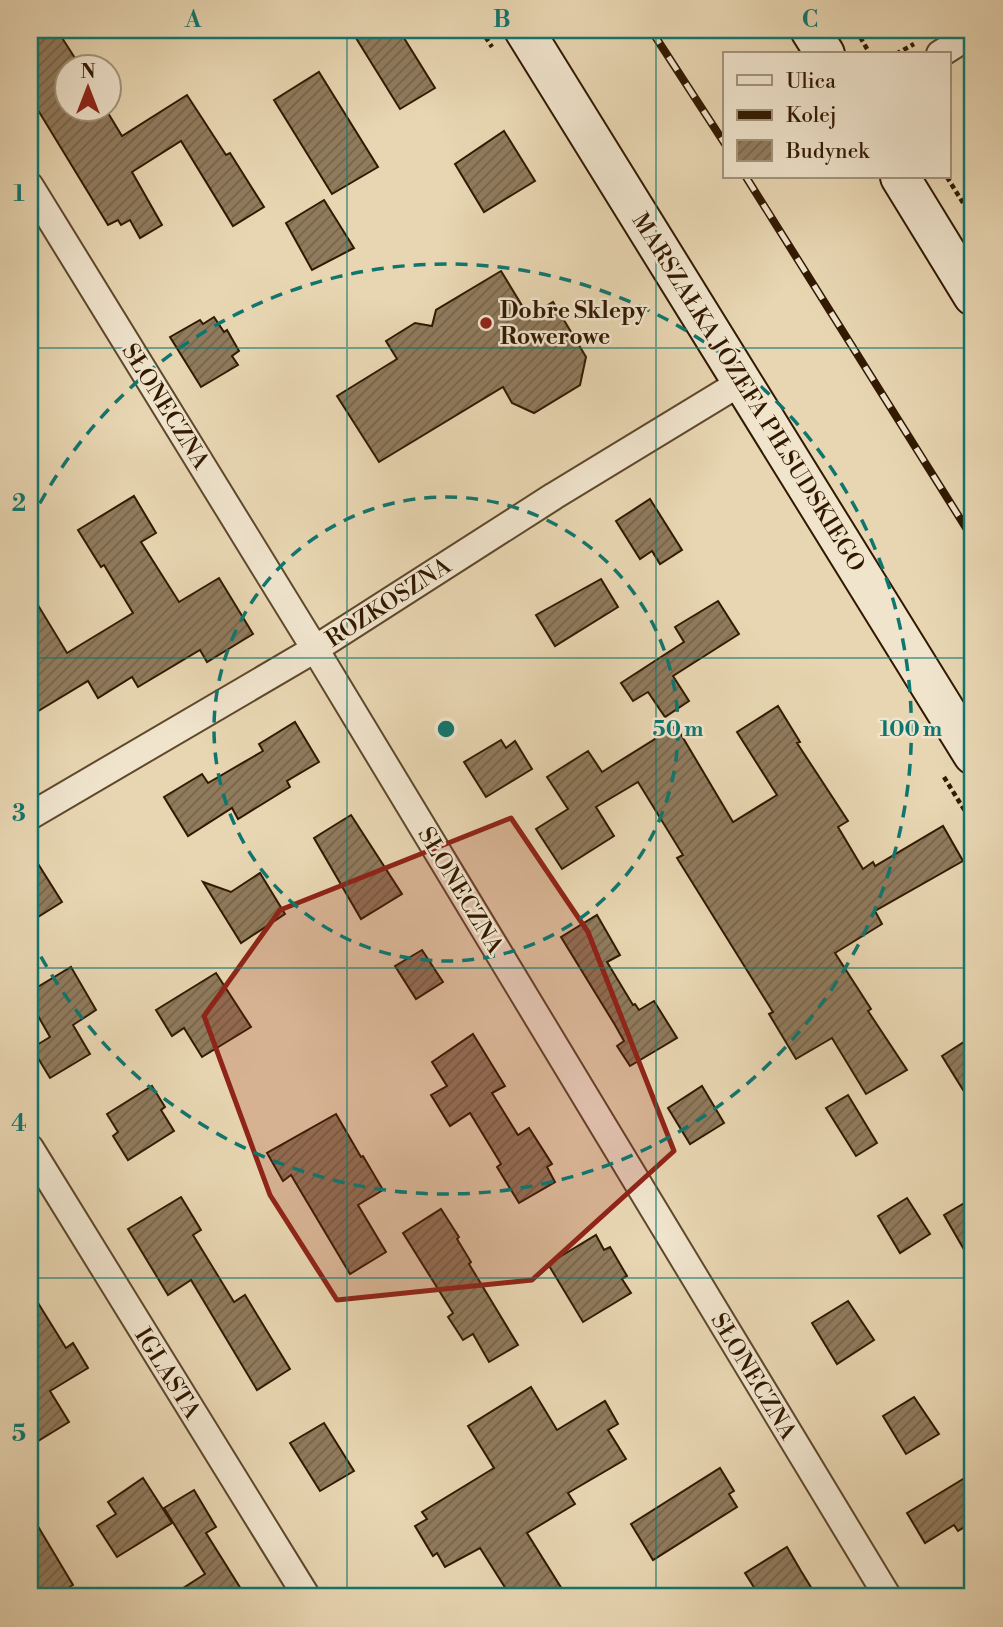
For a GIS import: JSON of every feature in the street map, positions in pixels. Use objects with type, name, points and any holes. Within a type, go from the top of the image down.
[{"type":"main road","name":"MARSZAŁKA JÓZEFA PIŁSUDSKIEGO","points":[[524,30],[973,755]]},
{"type":"main road","points":[[810,30],[824,52]]},
{"type":"main road","points":[[901,178],[973,296]]},
{"type":"street","points":[[943,52],[973,33]]},
{"type":"street","name":"SŁONECZNA","points":[[30,186],[315,649],[888,1597]]},
{"type":"street","name":"ROZKOSZNA","points":[[30,816],[315,649],[554,496],[743,381]]},
{"type":"street","name":"IGLASTA","points":[[30,1149],[307,1597]]},
{"type":"path","points":[[856,30],[869,52]]},
{"type":"path","points":[[948,178],[973,219]]},
{"type":"highlighted area","points":[[511,818],[588,932],[674,1151],[532,1280],[337,1300],[270,1195],[204,1016],[280,910]]},
{"type":"building","points":[[30,30],[57,30],[71,52],[52,52],[52,122],[114,122],[122,136],[187,95],[226,155],[230,153],[264,207],[233,226],[181,141],[132,172],[162,225],[140,238],[130,220],[121,225],[118,220],[108,225],[30,97]]},
{"type":"building","points":[[351,30],[399,30],[435,88],[400,109]]},
{"type":"building","points":[[319,72],[378,167],[332,194],[274,100]]},
{"type":"building","points":[[504,131],[535,181],[484,212],[455,164]]},
{"type":"building","points":[[324,200],[354,248],[312,270],[286,223]]},
{"type":"building","points":[[501,271],[529,317],[553,302],[586,357],[580,385],[534,413],[512,403],[503,387],[379,462],[337,396],[397,359],[386,341],[415,323],[432,326],[436,310]]},
{"type":"building","points":[[214,317],[224,332],[227,330],[239,351],[232,356],[238,365],[201,387],[170,337],[200,320],[203,324]]},
{"type":"building","points":[[134,496],[156,533],[141,542],[179,602],[219,578],[253,634],[207,662],[200,650],[138,687],[132,677],[98,698],[88,681],[30,716],[30,592],[67,653],[133,613],[104,565],[101,567],[78,530]]},
{"type":"building","points":[[650,499],[682,550],[660,564],[652,551],[640,559],[616,521]]},
{"type":"building","points":[[601,579],[618,607],[555,646],[536,615]]},
{"type":"building","points":[[718,601],[739,634],[673,676],[689,701],[665,717],[648,692],[633,701],[621,683],[684,642],[675,627]]},
{"type":"building","points":[[778,706],[800,742],[797,743],[848,821],[838,827],[863,869],[873,862],[875,866],[943,826],[963,861],[875,911],[882,924],[835,953],[871,1009],[868,1011],[907,1070],[866,1094],[832,1038],[796,1059],[769,1014],[773,1012],[677,858],[683,855],[638,782],[596,807],[614,836],[562,869],[536,829],[568,809],[547,777],[588,751],[602,772],[676,726],[733,822],[777,795],[737,732]]},
{"type":"building","points":[[295,722],[319,762],[287,781],[290,787],[238,819],[232,808],[188,836],[164,797],[202,774],[208,783],[263,751],[259,744]]},
{"type":"building","points":[[501,740],[506,748],[515,741],[532,769],[486,797],[464,762]]},
{"type":"building","points":[[351,815],[402,894],[361,919],[314,838]]},
{"type":"building","points":[[30,851],[62,902],[30,922]]},
{"type":"building","points":[[260,873],[285,914],[241,943],[203,882],[231,892]]},
{"type":"building","points":[[597,915],[620,955],[607,962],[633,1005],[639,1010],[654,1001],[677,1038],[630,1066],[617,1046],[624,1041],[561,937]]},
{"type":"building","points":[[422,950],[443,982],[416,999],[395,966]]},
{"type":"building","points":[[71,967],[96,1010],[73,1025],[90,1054],[50,1078],[32,1048],[50,1037],[33,1007],[38,1004],[31,991]]},
{"type":"building","points":[[216,973],[251,1027],[202,1057],[184,1028],[172,1036],[156,1010]]},
{"type":"building","points":[[473,1034],[505,1086],[492,1093],[518,1135],[529,1128],[552,1164],[547,1167],[555,1182],[519,1203],[497,1167],[501,1164],[470,1113],[450,1126],[431,1095],[447,1086],[432,1062]]},
{"type":"building","points":[[973,1036],[973,1106],[942,1056]]},
{"type":"building","points":[[152,1086],[165,1107],[161,1110],[174,1131],[128,1160],[113,1136],[118,1132],[107,1114]]},
{"type":"building","points":[[702,1086],[724,1123],[690,1144],[668,1108]]},
{"type":"building","points":[[848,1095],[877,1143],[856,1156],[826,1108]]},
{"type":"building","points":[[336,1114],[383,1190],[358,1205],[386,1252],[350,1274],[291,1175],[283,1181],[267,1153]]},
{"type":"building","points":[[181,1197],[201,1230],[193,1235],[234,1302],[245,1295],[290,1369],[257,1390],[191,1280],[168,1295],[128,1229]]},
{"type":"building","points":[[907,1198],[930,1234],[900,1253],[878,1216]]},
{"type":"building","points":[[973,1198],[973,1265],[944,1215]]},
{"type":"building","points":[[441,1209],[459,1237],[457,1239],[471,1262],[469,1264],[518,1345],[489,1362],[473,1334],[463,1340],[448,1317],[453,1313],[403,1233]]},
{"type":"building","points":[[596,1235],[604,1250],[610,1247],[627,1276],[622,1279],[631,1293],[583,1322],[548,1264]]},
{"type":"building","points":[[30,1290],[66,1348],[73,1343],[88,1368],[50,1391],[69,1422],[30,1446]]},
{"type":"building","points":[[848,1301],[874,1340],[837,1364],[812,1323]]},
{"type":"building","points":[[531,1387],[557,1430],[605,1401],[618,1424],[608,1430],[626,1459],[568,1493],[575,1504],[527,1533],[567,1597],[511,1597],[480,1548],[445,1567],[437,1553],[433,1556],[415,1526],[427,1519],[422,1512],[494,1468],[468,1426]]},
{"type":"building","points":[[914,1397],[939,1434],[906,1454],[883,1416]]},
{"type":"building","points":[[324,1423],[354,1471],[320,1491],[290,1443]]},
{"type":"building","points":[[720,1468],[734,1491],[729,1494],[737,1507],[653,1560],[631,1524]]},
{"type":"building","points":[[973,1473],[973,1522],[958,1531],[954,1525],[925,1543],[907,1513]]},
{"type":"building","points":[[143,1478],[172,1523],[117,1557],[97,1526],[116,1514],[108,1502]]},
{"type":"building","points":[[194,1490],[216,1527],[206,1533],[246,1597],[169,1597],[205,1574],[164,1508]]},
{"type":"building","points":[[30,1513],[73,1585],[52,1597],[30,1597]]},
{"type":"building","points":[[787,1547],[817,1597],[760,1597],[745,1573]]},
{"type":"railway","points":[[651,30],[723,141]]},
{"type":"railway","points":[[747,178],[973,539]]},
{"type":"place","name":"Dobre Sklepy Rowerowe","points":[[486,323]]}]
